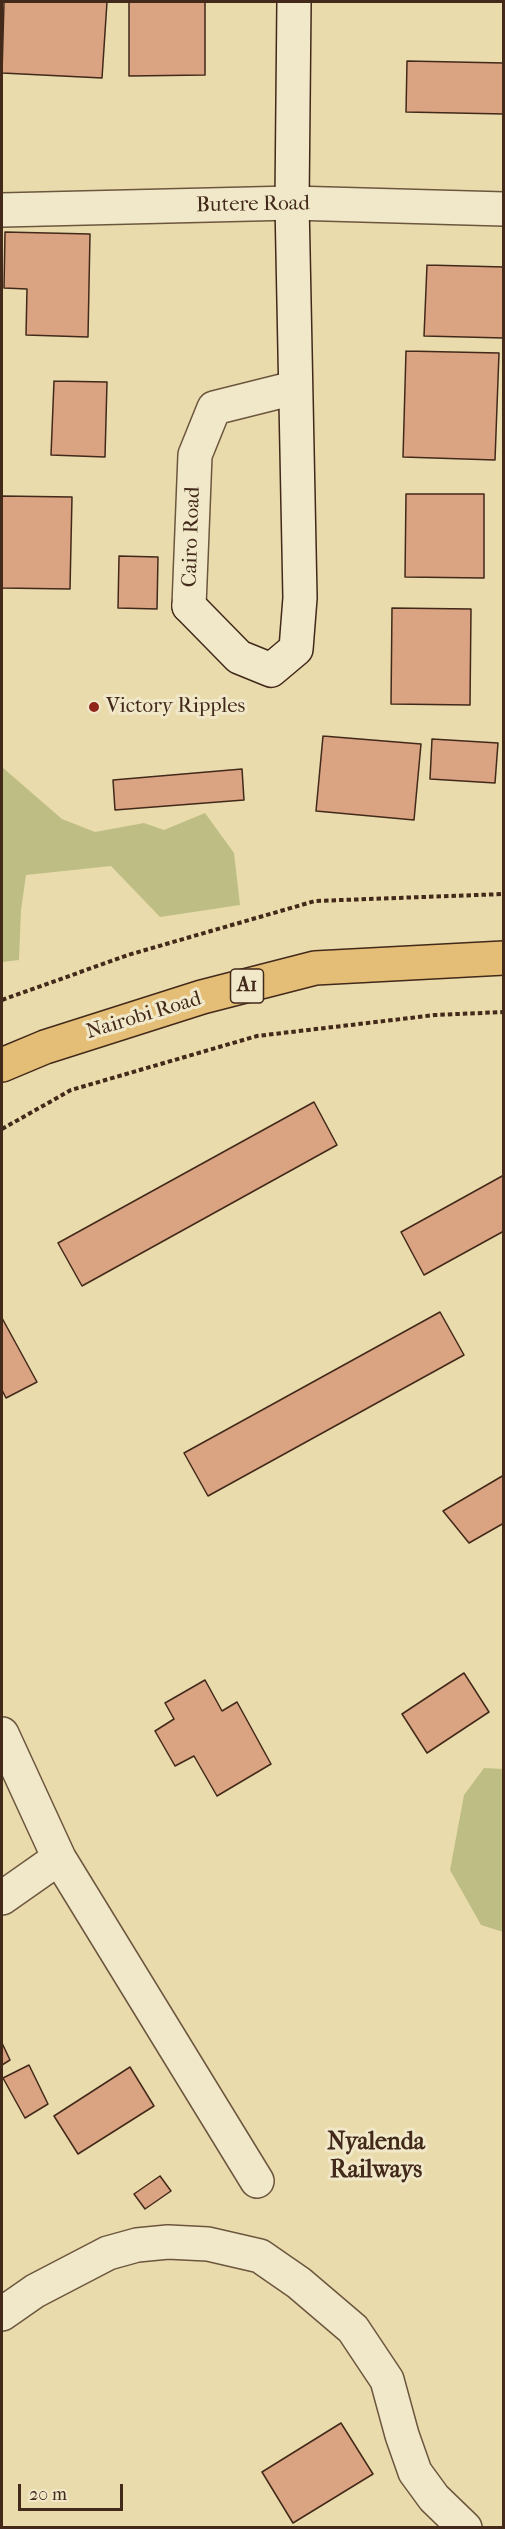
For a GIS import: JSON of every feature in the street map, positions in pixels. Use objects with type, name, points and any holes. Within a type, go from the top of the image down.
[{"type":"highway","name":"Nairobi Road","points":[[2,1056],[189,993],[315,962],[412,952],[504,952]]},
{"type":"highway","name":"Nairobi Road","points":[[2,1065],[45,1047],[202,997],[315,968],[504,958]]},
{"type":"street","name":"Cairo Road","points":[[294,2],[292,203],[300,598],[296,649],[271,670],[239,657],[189,606],[195,455],[214,408],[294,388]]},
{"type":"street","name":"Butere Road","points":[[2,210],[292,203],[504,209]]},
{"type":"street","points":[[2,1734],[59,1858],[257,2181]]},
{"type":"street","points":[[2,1898],[59,1858]]},
{"type":"street","points":[[2,2314],[35,2291],[108,2253],[137,2246],[168,2242],[208,2244],[260,2256],[299,2283],[352,2329],[387,2380],[415,2472],[434,2498],[465,2528]]},
{"type":"path","points":[[2,1000],[128,955],[315,901],[504,894]]},
{"type":"path","points":[[2,1129],[71,1090],[257,1036],[435,1015],[504,1012]]},
{"type":"green space","points":[[2,767],[62,819],[95,832],[144,823],[164,830],[205,813],[234,853],[240,905],[160,917],[111,866],[26,875],[21,910],[19,960],[2,962]]},
{"type":"green space","points":[[484,1768],[503,1769],[503,1932],[481,1925],[450,1870],[464,1795]]},
{"type":"building","points":[[4,2],[107,2],[102,78],[2,73]]},
{"type":"building","points":[[129,2],[205,2],[205,75],[129,76]]},
{"type":"building","points":[[407,61],[504,63],[504,114],[406,112]]},
{"type":"building","points":[[5,232],[90,234],[88,337],[26,335],[27,289],[4,288]]},
{"type":"building","points":[[427,265],[504,267],[504,338],[424,336]]},
{"type":"building","points":[[406,351],[499,353],[495,460],[403,457]]},
{"type":"building","points":[[54,381],[107,382],[105,457],[51,455]]},
{"type":"building","points":[[406,494],[484,494],[484,578],[405,577]]},
{"type":"building","points":[[2,496],[72,497],[70,589],[2,588]]},
{"type":"building","points":[[119,556],[158,557],[157,609],[118,608]]},
{"type":"building","points":[[392,608],[471,609],[470,705],[391,704]]},
{"type":"building","points":[[323,736],[421,744],[414,820],[316,811]]},
{"type":"building","points":[[432,739],[498,743],[495,783],[430,779]]},
{"type":"building","points":[[242,769],[244,800],[115,810],[113,780]]},
{"type":"building","points":[[314,1102],[337,1145],[82,1286],[58,1243]]},
{"type":"building","points":[[504,1175],[504,1231],[424,1275],[401,1232]]},
{"type":"building","points":[[440,1312],[464,1355],[208,1496],[184,1453]]},
{"type":"building","points":[[2,1318],[37,1382],[6,1398],[2,1390]]},
{"type":"building","points":[[504,1475],[504,1523],[469,1543],[443,1511]]},
{"type":"building","points":[[464,1673],[489,1712],[427,1753],[402,1714]]},
{"type":"building","points":[[205,1680],[222,1711],[237,1702],[271,1764],[217,1796],[194,1756],[175,1766],[155,1731],[174,1719],[165,1703]]},
{"type":"building","points":[[2,2043],[10,2060],[2,2065]]},
{"type":"building","points":[[29,2065],[48,2104],[25,2118],[3,2078]]},
{"type":"building","points":[[130,2067],[154,2106],[78,2154],[54,2116]]},
{"type":"building","points":[[160,2176],[171,2191],[145,2209],[134,2194]]},
{"type":"building","points":[[341,2423],[373,2474],[293,2523],[262,2472]]},
{"type":"place","name":"Victory Ripples","points":[[94,707]]},
{"type":"district","name":"Nyalenda Railways","points":[[376,2157]]}]
